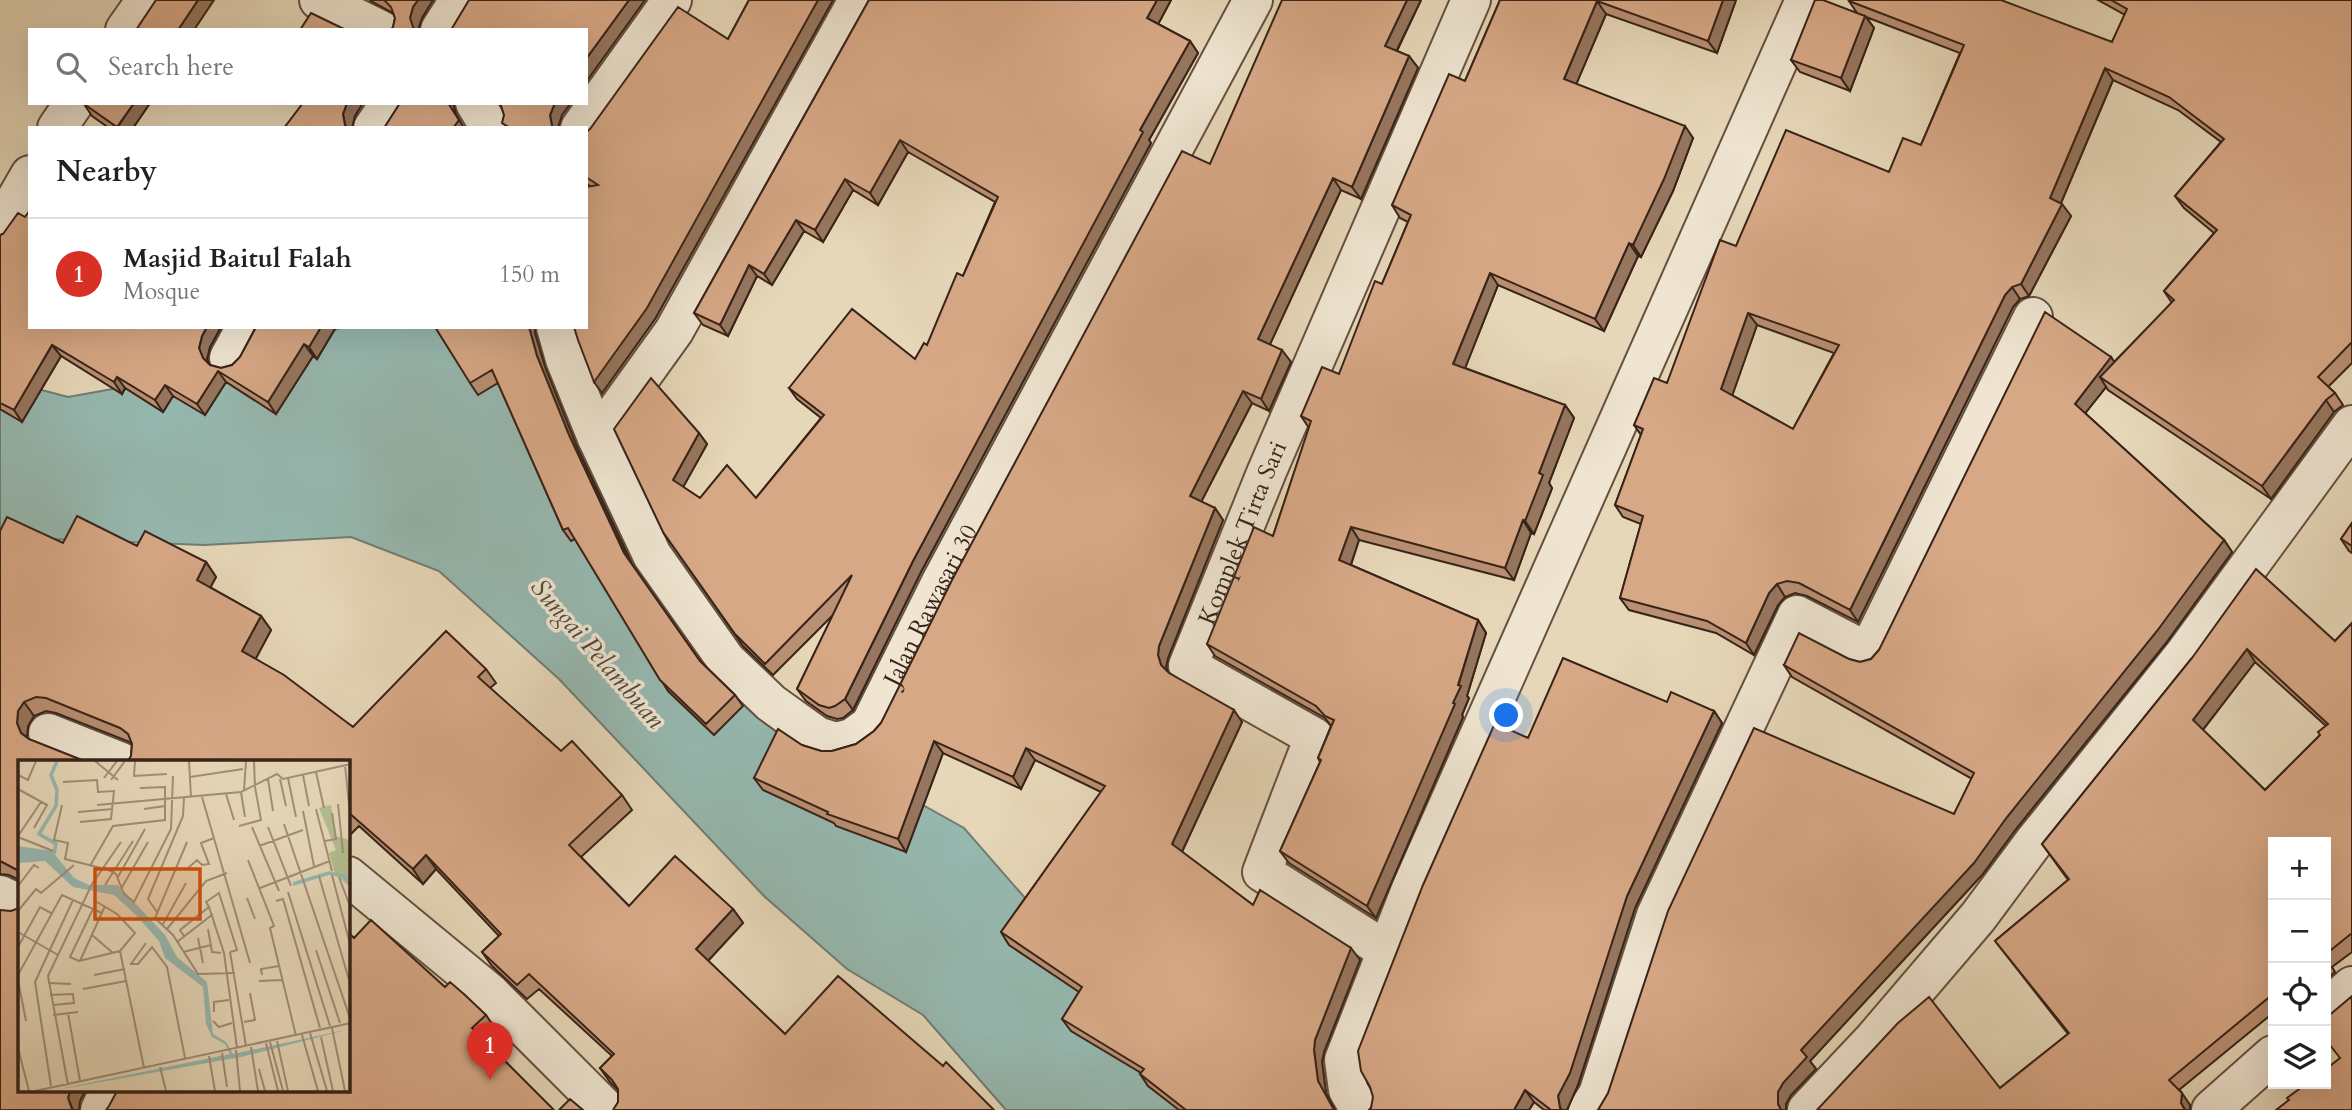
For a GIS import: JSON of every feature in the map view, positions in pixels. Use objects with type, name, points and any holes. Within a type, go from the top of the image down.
[{"type":"street","points":[[126,28],[146,0]]},
{"type":"street","points":[[319,0],[377,28]]},
{"type":"street","points":[[441,28],[459,0]]},
{"type":"street","points":[[581,126],[673,0]]},
{"type":"street","points":[[597,438],[674,331],[858,0]]},
{"type":"street","name":"Jalan Rawasari 30","points":[[557,329],[565,359],[597,438],[652,555],[726,660],[771,703],[817,736],[836,742],[852,738],[870,725],[941,582],[1253,0]]},
{"type":"street","name":"Komplek Tirta Sari","points":[[1387,951],[1262,872],[1314,737],[1188,666],[1267,471],[1471,0]]},
{"type":"street","points":[[1360,1110],[1348,1090],[1343,1060],[1410,889],[1805,0]]},
{"type":"street","points":[[58,126],[73,105]]},
{"type":"street","points":[[374,126],[389,105]]},
{"type":"street","points":[[476,105],[489,126]]},
{"type":"street","points":[[0,227],[17,184]]},
{"type":"street","points":[[1588,1110],[1598,1094],[1656,915],[1797,615],[1868,652],[2034,317]]},
{"type":"street","points":[[1807,1110],[1873,1040],[1978,917],[2183,656],[2352,425]]},
{"type":"street","points":[[48,733],[116,760]]},
{"type":"street","points":[[350,878],[490,993],[607,1110]]},
{"type":"street","points":[[0,895],[18,904]]},
{"type":"street","points":[[2331,1005],[2352,986]]},
{"type":"street","points":[[2211,1110],[2268,1059]]},
{"type":"street","points":[[100,1110],[108,1092]]},
{"type":"water","name":"Sungai Pelambuan","points":[[337,329],[440,329],[521,357],[570,445],[692,642],[808,741],[964,828],[1107,992],[1221,1110],[1006,1110],[923,1015],[847,969],[765,897],[559,679],[439,571],[351,537],[204,545],[0,537],[0,379],[68,397],[157,381]]},
{"type":"building","points":[[156,0],[198,0],[179,28],[137,28]]},
{"type":"building","points":[[384,0],[418,0],[410,18],[413,28],[392,28],[395,18],[391,7]]},
{"type":"building","points":[[469,0],[629,0],[588,56],[588,28],[452,28]]},
{"type":"building","points":[[749,0],[818,0],[647,308],[594,382],[575,329],[588,329],[588,187],[598,185],[588,178],[588,130],[678,7],[728,39]]},
{"type":"building","points":[[869,0],[1157,0],[1147,18],[1190,41],[1140,130],[1143,132],[913,561],[845,699],[829,708],[819,705],[797,689],[852,575],[765,664],[735,634],[663,532],[614,429],[651,378],[699,433],[673,480],[700,498],[727,465],[756,498],[824,415],[789,388],[852,309],[915,359],[924,343],[927,345],[957,273],[963,276],[998,197],[900,140],[870,193],[845,179],[815,230],[796,220],[764,274],[749,265],[720,325],[694,313]]},
{"type":"building","points":[[1282,0],[1407,0],[1385,46],[1409,56],[1352,187],[1333,178],[1258,339],[1282,350],[1261,399],[1243,391],[1190,496],[1215,508],[1159,646],[1158,655],[1161,665],[1169,673],[1234,710],[1172,844],[1253,905],[1260,890],[1351,948],[1315,1040],[1318,1081],[1334,1110],[1186,1110],[1140,1074],[1144,1069],[1062,1019],[1082,987],[1001,932],[1105,786],[1026,748],[1013,777],[934,741],[898,839],[827,814],[828,812],[754,778],[778,729],[802,745],[821,751],[832,751],[856,744],[881,723],[952,580],[1182,151],[1210,164]]},
{"type":"building","points":[[1500,0],[1723,0],[1708,41],[1597,1],[1564,79],[1685,126],[1664,179],[1633,245],[1629,243],[1595,319],[1490,273],[1453,364],[1565,405],[1539,473],[1543,475],[1505,568],[1351,527],[1339,560],[1478,620],[1458,685],[1461,686],[1453,703],[1455,704],[1367,906],[1280,851],[1321,760],[1318,758],[1334,720],[1325,716],[1316,706],[1207,644],[1254,527],[1273,536],[1311,421],[1301,416],[1322,367],[1339,374],[1375,281],[1382,284],[1411,215],[1392,205],[1449,74],[1465,81]]},
{"type":"building","points":[[1815,0],[1823,0],[1865,16],[1841,78],[1791,60]]},
{"type":"building","points":[[2001,0],[2112,42],[2127,9],[2111,0],[2352,0],[2352,342],[2318,377],[2335,393],[2326,400],[2262,486],[2100,377],[2174,300],[2164,291],[2217,230],[2175,196],[2224,139],[2169,97],[2105,68],[2050,198],[2062,204],[2021,284],[2012,287],[2005,295],[1850,610],[1799,583],[1787,581],[1777,584],[1769,593],[1746,643],[1707,621],[1620,598],[1643,516],[1615,505],[1643,429],[1634,425],[1654,378],[1667,383],[1720,240],[1736,246],[1786,130],[1889,172],[1903,138],[1921,145],[1964,45],[1849,1]],"holes":[[[1748,313],[1839,345],[1793,429],[1721,389]]]},
{"type":"building","points":[[311,13],[342,28],[301,28]]},
{"type":"building","points":[[85,105],[133,105],[116,126]]},
{"type":"building","points":[[301,105],[346,105],[343,114],[346,126],[286,126]]},
{"type":"building","points":[[399,105],[449,105],[459,120],[454,126],[385,126]]},
{"type":"building","points":[[501,105],[554,105],[550,115],[552,126],[507,126],[502,123],[504,115]]},
{"type":"building","points":[[18,213],[25,217],[28,213],[28,329],[206,329],[199,348],[210,365],[221,368],[232,365],[240,357],[255,329],[320,329],[309,347],[304,344],[268,402],[218,371],[197,404],[165,385],[155,400],[117,377],[114,382],[52,345],[14,410],[0,403],[0,235]]},
{"type":"building","points":[[2045,312],[2111,357],[2075,404],[2224,540],[2157,631],[2007,817],[1974,863],[1801,1050],[1807,1057],[1778,1092],[1781,1110],[1598,1110],[1608,1093],[1668,911],[1754,728],[1954,814],[1974,773],[1784,665],[1799,633],[1860,662],[1871,659],[1879,650]]},
{"type":"building","points":[[436,329],[530,329],[537,356],[569,435],[624,553],[700,661],[735,695],[706,724],[660,680],[568,528],[563,530],[492,370],[470,383]]},
{"type":"building","points":[[77,516],[137,546],[145,531],[206,562],[197,580],[261,616],[242,651],[284,675],[353,727],[446,631],[486,669],[478,677],[561,751],[572,741],[622,795],[569,845],[629,906],[675,856],[733,909],[696,949],[785,1034],[838,976],[943,1066],[946,1062],[994,1110],[613,1110],[618,1102],[618,1089],[600,1068],[614,1054],[529,974],[517,985],[482,952],[501,934],[426,855],[413,869],[350,814],[350,760],[128,760],[132,744],[128,734],[120,728],[46,698],[36,697],[24,702],[18,711],[17,723],[21,733],[29,739],[82,760],[18,760],[18,870],[0,861],[0,531],[7,517],[63,543]]},
{"type":"building","points":[[2352,523],[2352,546],[2341,539]]},
{"type":"building","points":[[2256,569],[2335,641],[2352,623],[2352,933],[2331,950],[2331,837],[2268,837],[2268,998],[2169,1080],[2182,1093],[2181,1103],[2185,1110],[1817,1110],[1898,1023],[1929,997],[2000,1088],[2069,1033],[1995,941],[2069,879],[2042,844],[2192,658]],"holes":[[[2247,649],[2328,724],[2318,732],[2320,735],[2265,790],[2193,720]]]},
{"type":"building","points":[[1563,658],[1667,702],[1671,692],[1714,711],[1627,896],[1570,1073],[1558,1096],[1562,1110],[1551,1110],[1525,1090],[1514,1110],[1369,1110],[1373,1097],[1361,1071],[1358,1051],[1423,885],[1495,723],[1528,738]]},
{"type":"building","points":[[18,908],[18,1092],[70,1092],[68,1098],[74,1110],[0,1110],[0,910]]},
{"type":"building","points":[[371,920],[445,987],[450,982],[486,1015],[472,1028],[554,1110],[106,1110],[116,1092],[350,1092],[350,934],[354,938]]},
{"type":"building","points":[[2352,996],[2352,1110],[2276,1110],[2299,1089],[2331,1089],[2331,1065],[2340,1058],[2331,1046],[2332,1013]]},
{"type":"building","points":[[570,1099],[583,1110],[559,1110]]},
{"type":"place","name":"Masjid Baitul Falah","points":[[490,1080]]}]
